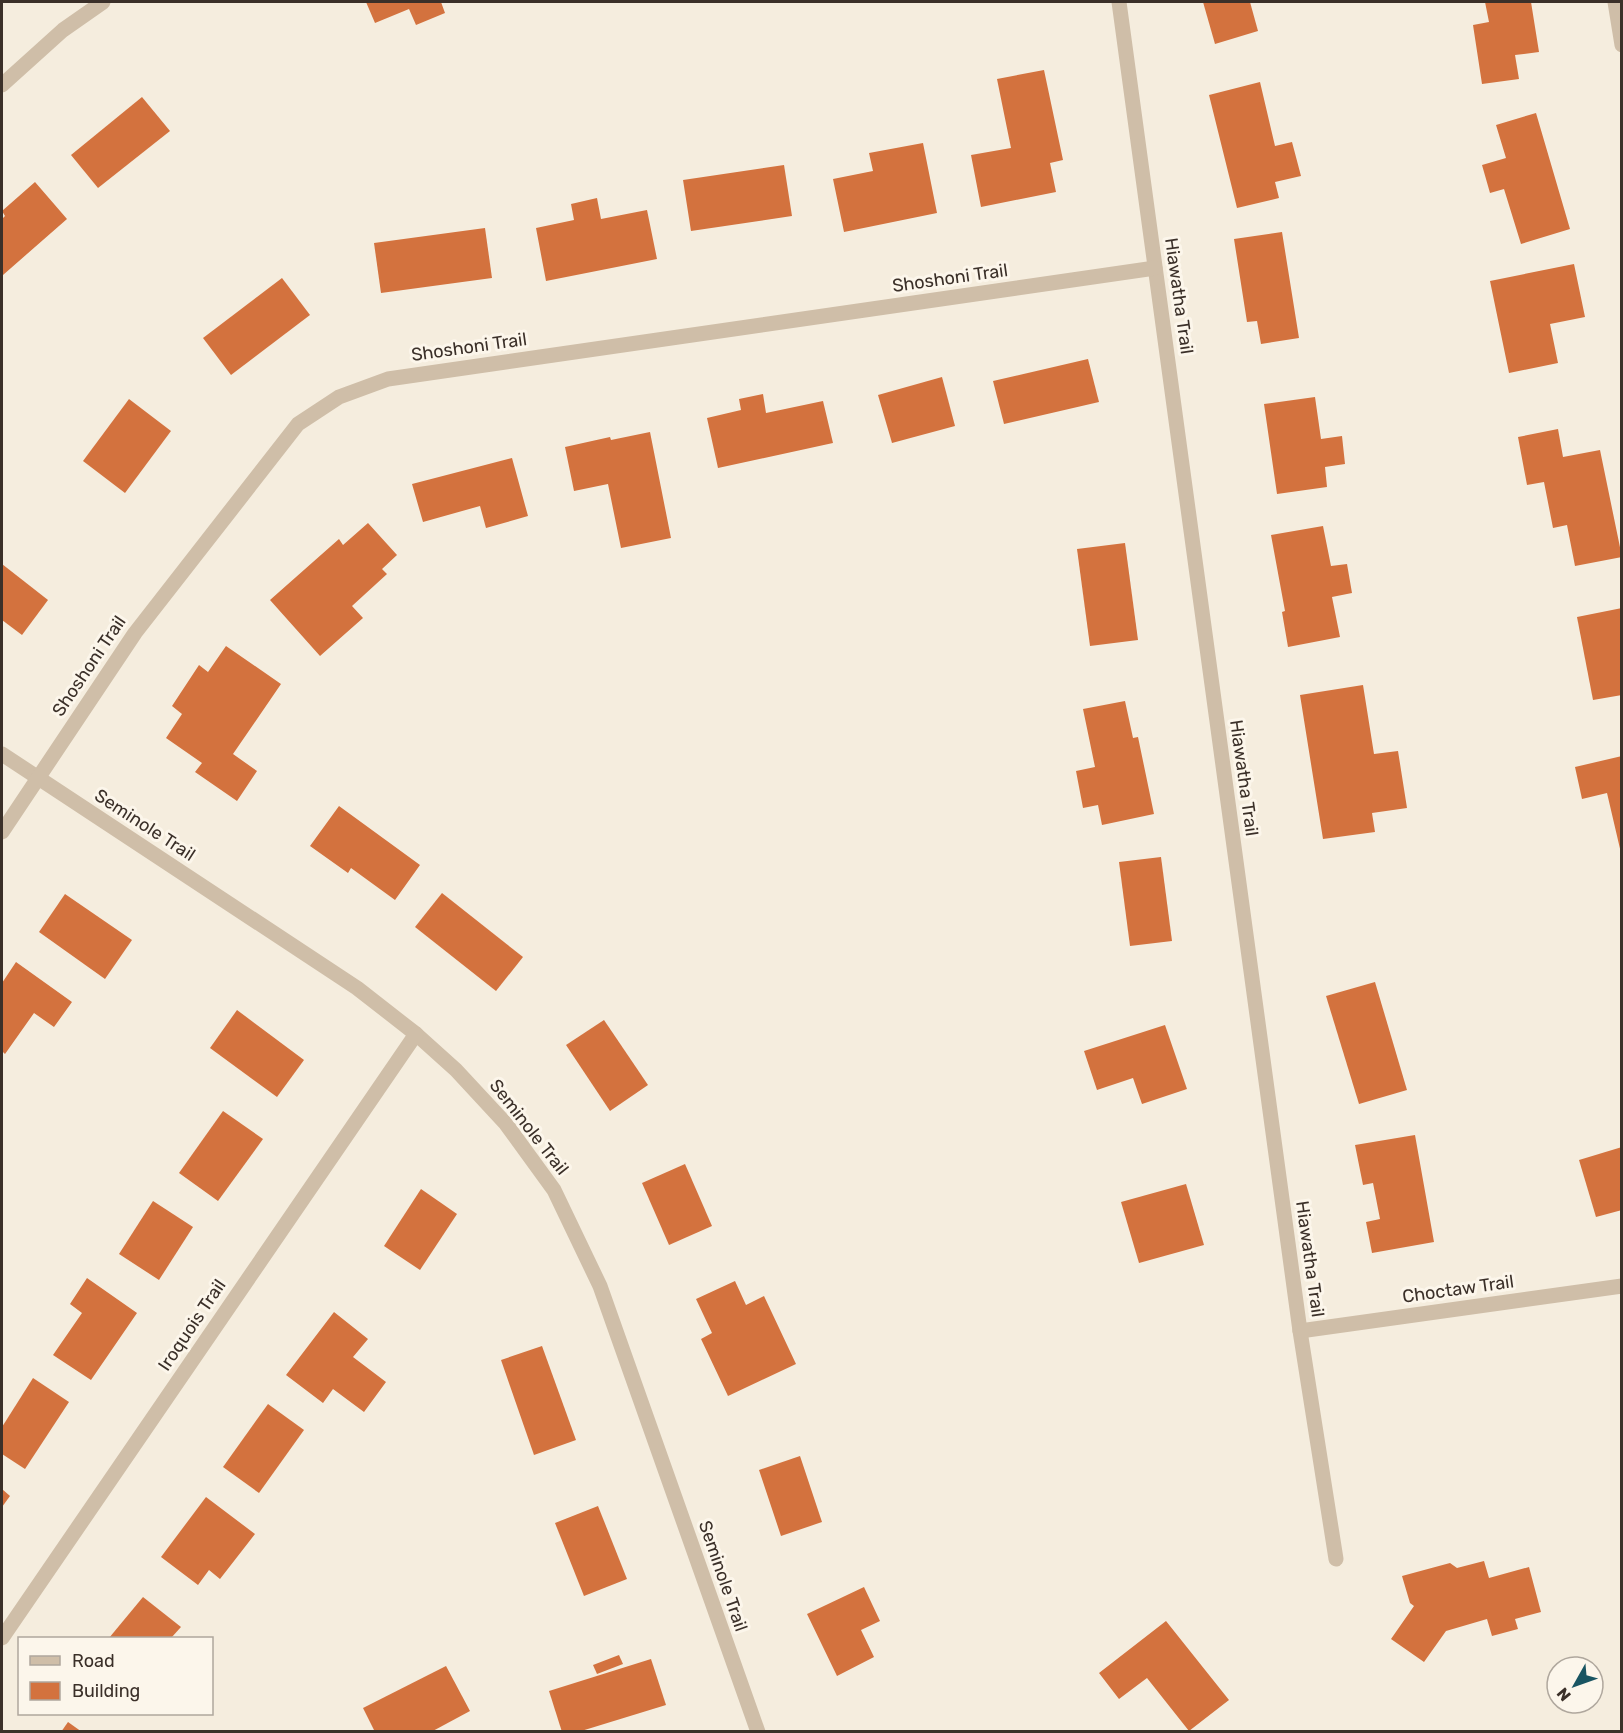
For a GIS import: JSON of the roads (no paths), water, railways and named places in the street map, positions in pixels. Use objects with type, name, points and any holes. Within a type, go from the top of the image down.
[{"type":"street","points":[[2,85],[63,30],[103,2]]},
{"type":"street","name":"Hiawatha Trail","points":[[1119,2],[1300,1331],[1336,1559]]},
{"type":"street","points":[[1615,2],[1622,45]]},
{"type":"street","name":"Shoshoni Trail","points":[[2,832],[135,633],[298,424],[339,398],[388,379],[1155,268]]},
{"type":"street","name":"Seminole Trail","points":[[2,754],[357,988],[416,1034],[456,1070],[506,1124],[554,1190],[600,1286],[758,1731]]},
{"type":"street","name":"Iroquois Trail","points":[[2,1638],[416,1034]]},
{"type":"street","name":"Choctaw Trail","points":[[1300,1331],[1622,1286]]}]
